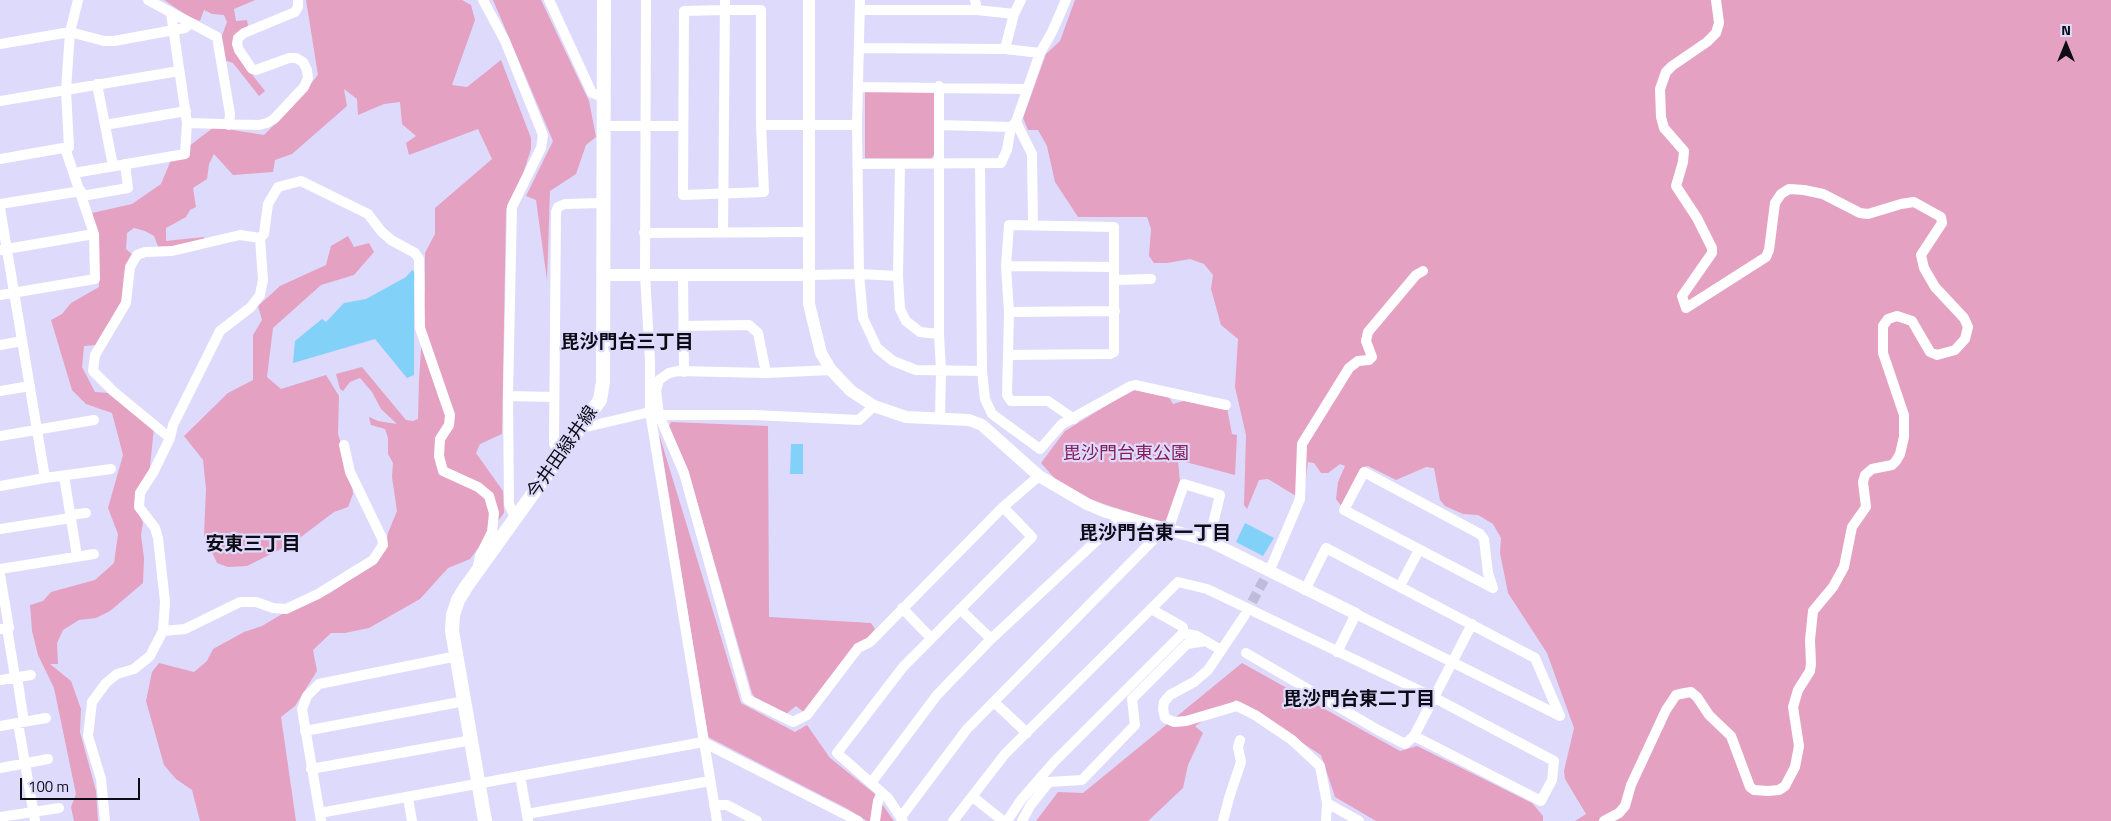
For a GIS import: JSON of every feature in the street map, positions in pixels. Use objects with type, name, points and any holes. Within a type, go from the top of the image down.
[{"type":"main road","name":"今井田緑井線","points":[[486,821],[452,631],[453,615],[458,600],[582,428],[600,400],[603,382],[604,0]]},
{"type":"street","points":[[0,159],[69,147],[66,90],[70,32],[78,0]]},
{"type":"street","points":[[148,0],[217,37],[230,114],[229,125]]},
{"type":"street","points":[[187,123],[229,125],[267,123],[274,120],[304,87],[308,78],[303,62],[296,58],[288,58],[256,70],[252,69],[239,50],[238,44],[238,38],[244,32],[295,12],[298,7],[298,0]]},
{"type":"street","points":[[483,0],[505,42],[542,135],[541,148],[512,207],[508,396],[509,504],[516,520]]},
{"type":"street","points":[[549,0],[592,94],[604,97]]},
{"type":"street","points":[[646,0],[644,275],[654,413],[703,742],[717,821]]},
{"type":"street","points":[[809,0],[807,124],[809,304],[821,353],[830,370],[851,391],[874,406],[906,418],[969,420],[982,425],[1039,476],[1087,504],[1106,512],[1209,541],[1305,590],[1452,661],[1560,716],[1535,658],[1326,548],[1305,590]]},
{"type":"street","points":[[1006,49],[1014,14],[1021,0]]},
{"type":"street","points":[[859,164],[938,165],[1001,162],[1007,150],[1013,124],[1025,89],[1040,52],[1052,32],[1066,0]]},
{"type":"street","points":[[1604,821],[1619,813],[1625,806],[1634,780],[1666,710],[1676,695],[1684,693],[1691,692],[1697,697],[1709,714],[1731,736],[1750,787],[1754,790],[1768,791],[1780,790],[1785,786],[1795,767],[1799,746],[1793,707],[1798,690],[1810,672],[1810,640],[1813,611],[1834,588],[1844,567],[1852,527],[1866,507],[1863,482],[1865,475],[1872,469],[1892,465],[1900,454],[1904,437],[1904,415],[1883,352],[1883,326],[1888,319],[1897,316],[1912,321],[1930,352],[1937,354],[1946,354],[1955,350],[1965,339],[1968,327],[1964,318],[1934,287],[1924,268],[1921,255],[1942,223],[1941,217],[1914,202],[1868,214],[1860,213],[1823,194],[1804,190],[1789,189],[1781,194],[1775,203],[1769,250],[1766,257],[1686,308],[1682,296],[1712,253],[1712,248],[1697,218],[1676,186],[1684,151],[1664,128],[1661,117],[1660,89],[1666,72],[1707,42],[1716,33],[1719,23],[1716,0]]},
{"type":"street","points":[[723,233],[724,5]]},
{"type":"street","points":[[724,5],[761,10],[761,125],[764,192],[684,195],[684,11],[724,5]]},
{"type":"street","points":[[982,371],[916,370],[893,361],[877,348],[862,318],[859,274],[857,125],[860,5],[976,5],[1014,14]]},
{"type":"street","points":[[74,173],[185,154],[186,111],[172,30],[171,13]]},
{"type":"street","points":[[0,44],[70,32],[104,41],[184,28],[191,23]]},
{"type":"street","points":[[859,48],[1006,49],[1040,52]]},
{"type":"street","points":[[0,101],[179,71]]},
{"type":"street","points":[[98,84],[112,166]]},
{"type":"street","points":[[859,87],[939,86],[1025,89]]},
{"type":"street","points":[[939,86],[940,419]]},
{"type":"street","points":[[105,125],[186,111]]},
{"type":"street","points":[[939,125],[1013,124]]},
{"type":"street","points":[[1013,124],[1032,154],[1033,224]]},
{"type":"street","points":[[761,125],[857,125]]},
{"type":"street","points":[[603,126],[683,126]]},
{"type":"street","points":[[0,295],[95,279],[94,234],[82,193],[65,148]]},
{"type":"street","points":[[45,478],[14,292],[3,249],[0,206],[128,188],[125,164]]},
{"type":"street","points":[[900,164],[898,276],[900,309],[906,321],[920,332],[939,334]]},
{"type":"street","points":[[980,164],[982,371],[985,399],[992,414],[1040,449],[1062,424],[1074,420],[1136,385],[1226,405]]},
{"type":"street","points":[[105,821],[101,779],[88,736],[92,702],[106,683],[117,674],[134,669],[150,656],[163,631],[165,602],[158,538],[155,528],[138,502],[140,493],[144,490],[170,438],[173,425],[220,331],[251,307],[260,294],[263,280],[260,238],[264,234],[268,204],[278,187],[301,181],[368,214],[381,232],[391,240],[415,253],[419,259],[420,328],[450,415],[449,425],[440,439],[439,456],[443,470],[473,484],[489,496],[494,513],[492,532],[480,556],[477,574]]},
{"type":"street","points":[[563,454],[554,444],[556,212],[558,207],[565,204],[602,203]]},
{"type":"street","points":[[1008,356],[1110,354],[1114,352],[1116,311],[1114,227],[1009,225],[1006,266],[1009,312],[1007,395],[1011,401],[1048,402],[1074,420]]},
{"type":"street","points":[[644,233],[808,232]]},
{"type":"street","points":[[3,249],[94,234]]},
{"type":"street","points":[[170,438],[113,391],[94,371],[95,355],[126,304],[130,267],[137,255],[145,252],[172,251],[240,236],[260,238]]},
{"type":"street","points":[[1006,266],[1114,267]]},
{"type":"street","points":[[1272,565],[1300,499],[1302,444],[1349,368],[1358,360],[1369,360],[1372,358],[1366,342],[1368,332],[1416,275],[1423,271]]},
{"type":"street","points":[[603,275],[859,274],[898,276]]},
{"type":"street","points":[[683,276],[684,372]]},
{"type":"street","points":[[1115,280],[1151,279]]},
{"type":"street","points":[[1009,312],[1116,311]]},
{"type":"street","points":[[684,326],[748,325],[758,333],[766,373]]},
{"type":"street","points":[[0,345],[22,341]]},
{"type":"street","points":[[830,370],[766,373],[669,373],[659,380],[656,390],[654,413],[684,472],[747,699],[793,722],[807,715],[858,648],[870,642],[1003,507],[1039,476]]},
{"type":"street","points":[[0,391],[30,386]]},
{"type":"street","points":[[508,396],[554,397]]},
{"type":"street","points":[[582,428],[654,413],[859,420],[874,406]]},
{"type":"street","points":[[0,436],[94,420]]},
{"type":"street","points":[[163,631],[184,629],[240,602],[256,602],[273,608],[286,608],[318,594],[372,560],[383,544],[382,538],[357,488],[356,480],[350,472],[344,445]]},
{"type":"street","points":[[0,486],[110,469]]},
{"type":"street","points":[[1364,472],[1480,534],[1484,539],[1488,573],[1493,588],[1419,550],[1344,510],[1364,472]]},
{"type":"street","points":[[64,476],[77,556]]},
{"type":"street","points":[[1003,507],[1032,537],[903,668],[836,753],[871,782],[902,819],[967,730],[1167,529],[1184,484],[1220,495],[1209,541]]},
{"type":"street","points":[[0,529],[86,513]]},
{"type":"street","points":[[871,782],[937,695],[991,639],[1123,516]]},
{"type":"street","points":[[1400,586],[1419,550]]},
{"type":"street","points":[[0,569],[94,554]]},
{"type":"street","points":[[0,580],[9,628],[3,629],[16,677],[25,763],[34,816]]},
{"type":"street","points":[[953,821],[1005,754],[1178,582],[1207,590],[1434,697],[1554,761],[1552,780],[1541,801],[1414,736]]},
{"type":"street","points":[[902,608],[931,638]]},
{"type":"street","points":[[960,609],[991,639]]},
{"type":"street","points":[[1007,821],[1021,800],[1054,762],[1183,633],[1183,627],[1151,609]]},
{"type":"street","points":[[1337,652],[1356,614]]},
{"type":"street","points":[[1245,615],[1208,670],[1194,682],[1170,695],[1164,702],[1165,718],[1174,722],[1186,722],[1237,706],[1244,708],[1314,758],[1320,766],[1327,803],[1326,821]]},
{"type":"street","points":[[1246,654],[1405,744],[1414,736],[1472,624]]},
{"type":"street","points":[[1183,633],[1206,641],[1221,650]]},
{"type":"street","points":[[1022,821],[1030,806],[1049,782],[1082,780],[1135,725],[1132,699],[1186,644],[1206,641]]},
{"type":"street","points":[[457,656],[319,684],[307,696],[302,709],[320,817],[479,784],[703,742],[858,821]]},
{"type":"street","points":[[0,680],[30,675]]},
{"type":"street","points":[[305,730],[465,701]]},
{"type":"street","points":[[994,702],[1026,733]]},
{"type":"street","points":[[0,726],[46,718]]},
{"type":"street","points":[[311,768],[472,740]]},
{"type":"street","points":[[1224,821],[1229,798],[1241,762],[1238,750],[1240,740]]},
{"type":"street","points":[[0,768],[48,759]]},
{"type":"street","points":[[520,776],[528,818],[710,781]]},
{"type":"street","points":[[875,821],[878,801],[882,793]]},
{"type":"street","points":[[973,797],[1003,821]]},
{"type":"street","points":[[408,798],[412,821]]},
{"type":"street","points":[[1327,803],[1359,821]]},
{"type":"street","points":[[714,805],[727,805],[758,821]]},
{"type":"street","points":[[0,817],[34,816],[59,808]]},
{"type":"green space","points":[[164,0],[255,0],[234,9],[236,21],[247,20],[248,26],[240,32],[235,53],[265,91],[259,96],[233,63],[224,60],[221,38],[227,22],[224,15],[212,14],[204,10],[200,21],[189,17]]},
{"type":"green space","points":[[306,0],[462,0],[471,5],[475,20],[452,85],[467,87],[501,60],[531,138],[531,149],[523,174],[506,209],[502,434],[480,444],[476,453],[503,491],[504,513],[470,559],[448,568],[420,599],[369,628],[345,633],[331,633],[313,650],[317,671],[295,706],[281,717],[296,821],[200,821],[192,790],[176,779],[164,765],[146,701],[152,672],[159,663],[194,672],[207,661],[213,649],[244,632],[262,626],[282,614],[330,593],[375,563],[385,549],[388,533],[397,511],[392,477],[393,463],[388,454],[388,438],[385,429],[371,425],[369,417],[378,421],[397,424],[381,409],[372,392],[360,378],[350,382],[343,391],[340,389],[336,374],[362,367],[406,420],[413,421],[418,419],[425,289],[425,253],[435,234],[435,208],[492,159],[478,129],[409,155],[406,143],[416,136],[402,124],[400,102],[384,104],[358,115],[357,99],[344,89],[347,106],[292,154],[275,160],[273,172],[233,175],[214,154],[209,164],[207,179],[193,188],[196,207],[190,210],[186,217],[166,228],[166,241],[204,237],[205,240],[159,249],[154,236],[145,231],[134,228],[127,233],[126,249],[133,255],[124,302],[97,345],[84,346],[82,367],[95,392],[110,393],[154,428],[149,476],[138,511],[143,523],[141,535],[144,558],[143,583],[110,611],[96,618],[79,620],[63,630],[57,643],[58,664],[50,664],[71,681],[81,709],[80,732],[96,791],[98,821],[74,821],[71,807],[76,794],[54,688],[38,655],[32,631],[30,605],[43,601],[51,592],[95,580],[114,563],[118,534],[108,508],[123,455],[112,413],[86,404],[72,390],[51,320],[62,314],[71,303],[99,287],[98,259],[92,213],[132,204],[161,184],[171,160],[214,127],[264,135],[292,107],[318,75]]},
{"type":"green space","points":[[493,0],[541,0],[589,101],[596,137],[586,145],[576,174],[550,191],[547,280],[536,200],[526,196],[553,141]]},
{"type":"green space","points":[[1075,0],[2111,0],[2111,821],[1575,821],[1586,814],[1565,779],[1564,771],[1574,728],[1547,653],[1508,593],[1500,553],[1501,538],[1493,524],[1478,515],[1463,514],[1445,506],[1440,500],[1434,468],[1426,467],[1396,480],[1368,466],[1363,467],[1342,507],[1336,499],[1338,482],[1345,466],[1340,464],[1328,473],[1321,473],[1314,463],[1308,462],[1303,496],[1296,496],[1268,479],[1259,480],[1247,509],[1244,505],[1246,435],[1235,387],[1238,339],[1221,325],[1211,289],[1213,275],[1204,264],[1190,259],[1154,263],[1149,256],[1151,229],[1147,217],[1078,217],[1055,182],[1047,146],[1038,130],[1028,130],[1023,118],[1046,54],[1060,41]]},
{"type":"green space","points":[[865,90],[935,91],[935,153],[931,159],[865,158]]},
{"type":"green space","points":[[348,236],[354,247],[369,243],[374,252],[354,275],[321,285],[273,328],[267,377],[281,389],[326,375],[339,396],[338,434],[352,480],[353,494],[348,507],[334,512],[293,543],[247,566],[228,567],[217,563],[204,535],[206,489],[203,460],[184,436],[228,393],[253,380],[253,335],[262,320],[258,306],[280,286],[326,265],[331,246]]},
{"type":"green space","name":"毘沙門台東公園","points":[[1135,388],[1167,394],[1173,404],[1190,399],[1227,408],[1232,434],[1237,435],[1235,475],[1178,460],[1180,483],[1167,521],[1163,523],[1085,498],[1058,482],[1041,463],[1065,431]]},
{"type":"green space","points":[[671,422],[768,426],[769,617],[871,623],[875,629],[806,714],[796,706],[786,714],[756,700],[752,693],[688,471],[668,428]]},
{"type":"green space","points":[[659,434],[741,703],[795,732],[807,725],[830,758],[875,794],[894,821],[867,821],[846,808],[708,737]]},
{"type":"green space","points":[[1242,663],[1400,751],[1417,746],[1532,803],[1543,816],[1543,821],[1376,821],[1335,797],[1321,755],[1236,700],[1195,726],[1203,733],[1188,765],[1183,788],[1148,821],[1036,821],[1058,792],[1083,793]]},
{"type":"water","points":[[412,270],[417,274],[414,283],[414,375],[407,378],[375,339],[293,363],[295,341],[322,319],[326,322],[344,303],[366,299],[406,277]]},
{"type":"water","points":[[791,444],[803,444],[803,474],[790,474]]},
{"type":"water","points":[[1245,523],[1274,538],[1263,556],[1236,542]]},
{"type":"tunnel","points":[[1245,615],[1272,565]]},
{"type":"district","name":"毘沙門台三丁目","points":[[627,343]]},
{"type":"district","name":"毘沙門台東一丁目","points":[[1155,534]]},
{"type":"district","name":"安東三丁目","points":[[253,545]]},
{"type":"district","name":"毘沙門台東二丁目","points":[[1359,700]]}]
